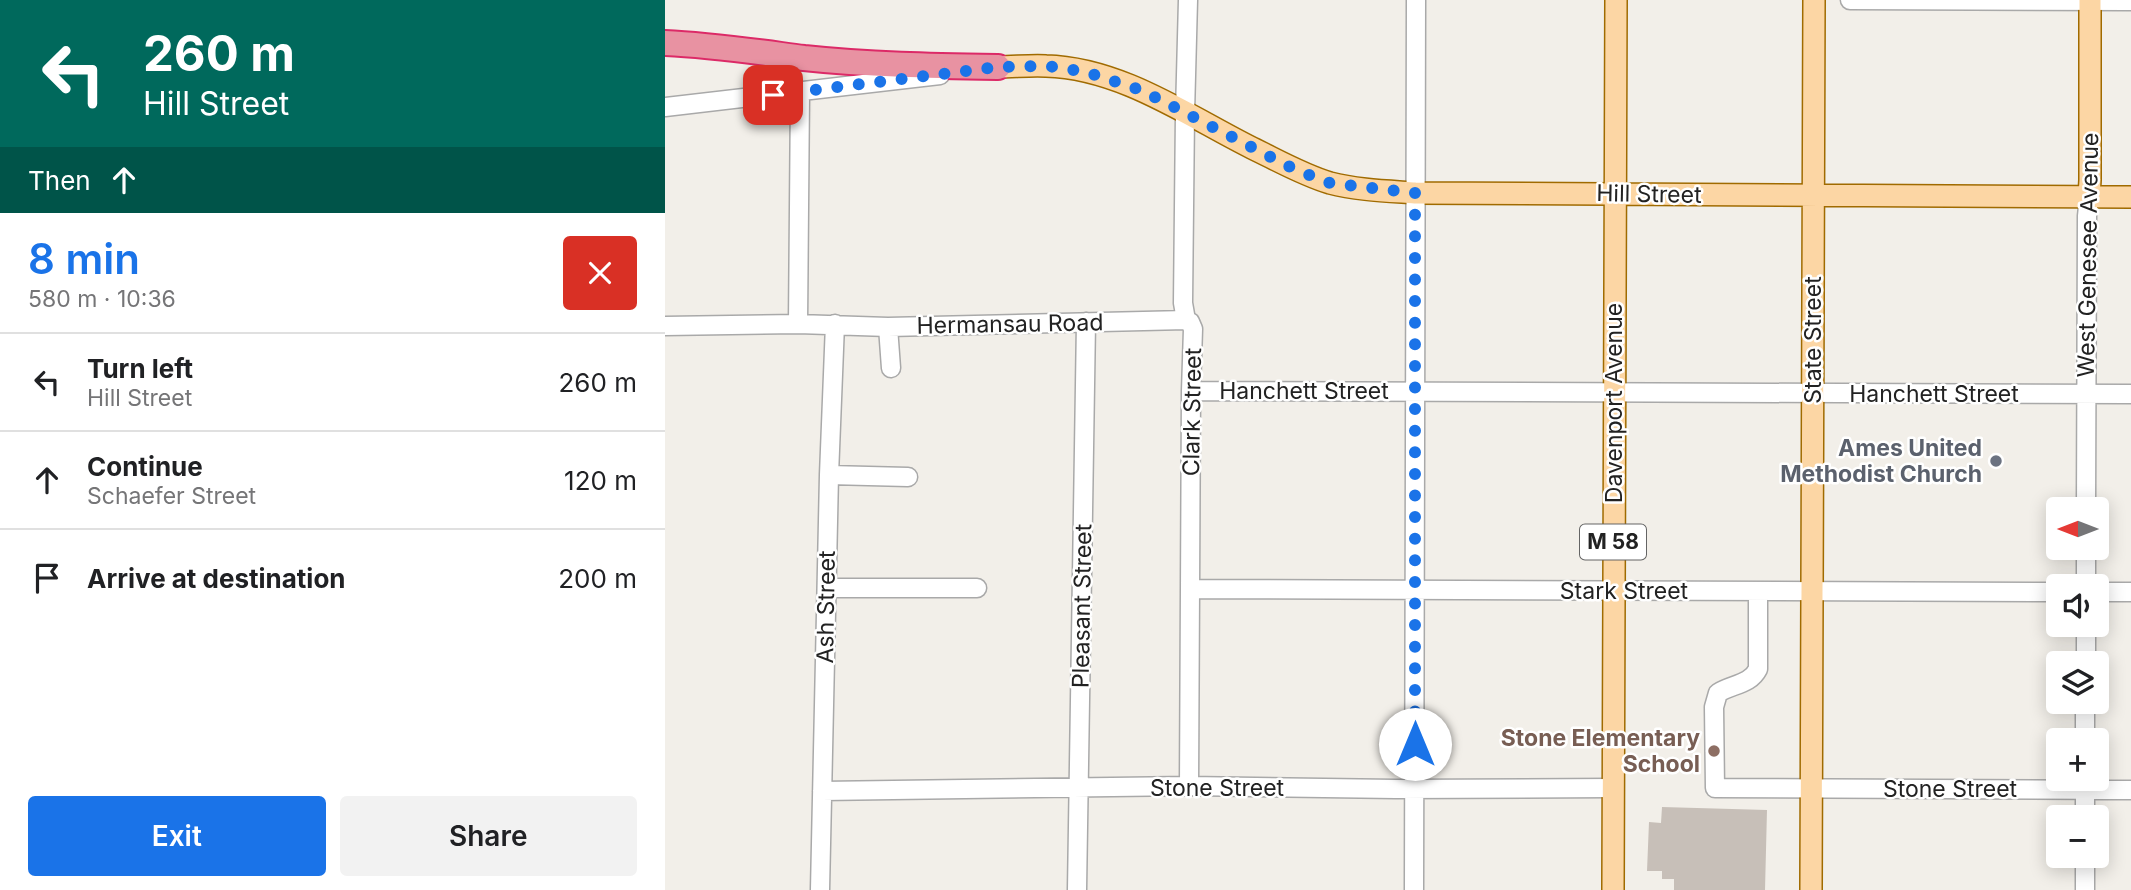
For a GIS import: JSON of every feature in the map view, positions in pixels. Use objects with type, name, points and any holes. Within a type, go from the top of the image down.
[{"type":"highway","points":[[665,43],[711,45],[804,58],[894,65],[998,67]]},
{"type":"main road","name":"Davenport Avenue","points":[[1613,890],[1616,0]]},
{"type":"main road","name":"State Street","points":[[1811,890],[1814,0]]},
{"type":"main road","name":"West Genesee Avenue","points":[[2089,197],[2090,0]]},
{"type":"main road","name":"Hill Street","points":[[998,67],[1048,66],[1086,72],[1141,90],[1294,169],[1330,183],[1415,193],[2131,197]]},
{"type":"street","name":"Clark Street","points":[[1188,0],[1183,303],[1186,320],[1192,326],[1189,786]]},
{"type":"street","points":[[1414,890],[1416,0]]},
{"type":"street","points":[[1850,0],[2131,1]]},
{"type":"street","points":[[665,107],[998,67]]},
{"type":"street","points":[[665,326],[798,324],[800,92]]},
{"type":"street","name":"West Genesee Avenue","points":[[2086,497],[2089,197]]},
{"type":"street","name":"Hermansau Road","points":[[798,324],[888,327],[1186,320]]},
{"type":"street","name":"Pleasant Street","points":[[1077,890],[1086,322]]},
{"type":"street","name":"Ash Street","points":[[820,890],[835,324]]},
{"type":"street","points":[[888,327],[891,368]]},
{"type":"street","name":"Hanchett Street","points":[[1191,391],[2131,394]]},
{"type":"street","points":[[829,475],[908,477]]},
{"type":"street","points":[[827,588],[977,588]]},
{"type":"street","name":"Stark Street","points":[[1191,589],[2046,592]]},
{"type":"street","name":"Stone Street","points":[[1758,591],[1758,669],[1754,678],[1728,686],[1718,693],[1714,707],[1715,788],[2046,785]]},
{"type":"street","points":[[2109,592],[2131,592]]},
{"type":"street","name":"Stone Street","points":[[822,791],[1189,786],[1613,788]]},
{"type":"street","name":"Stone Street","points":[[2109,787],[2131,790]]},
{"type":"street","points":[[2085,868],[2085,890]]},
{"type":"building","points":[[1662,807],[1767,810],[1765,890],[1674,890],[1674,879],[1662,879],[1662,871],[1647,871],[1649,822],[1661,823]]},
{"type":"place","name":"Ames United Methodist Church","points":[[1996,461]]},
{"type":"place","name":"Stone Elementary School","points":[[1714,751]]},
{"type":"route","points":[[773,95],[998,67],[1048,66],[1086,72],[1141,90],[1294,169],[1330,183],[1415,193],[1415,744]]}]
